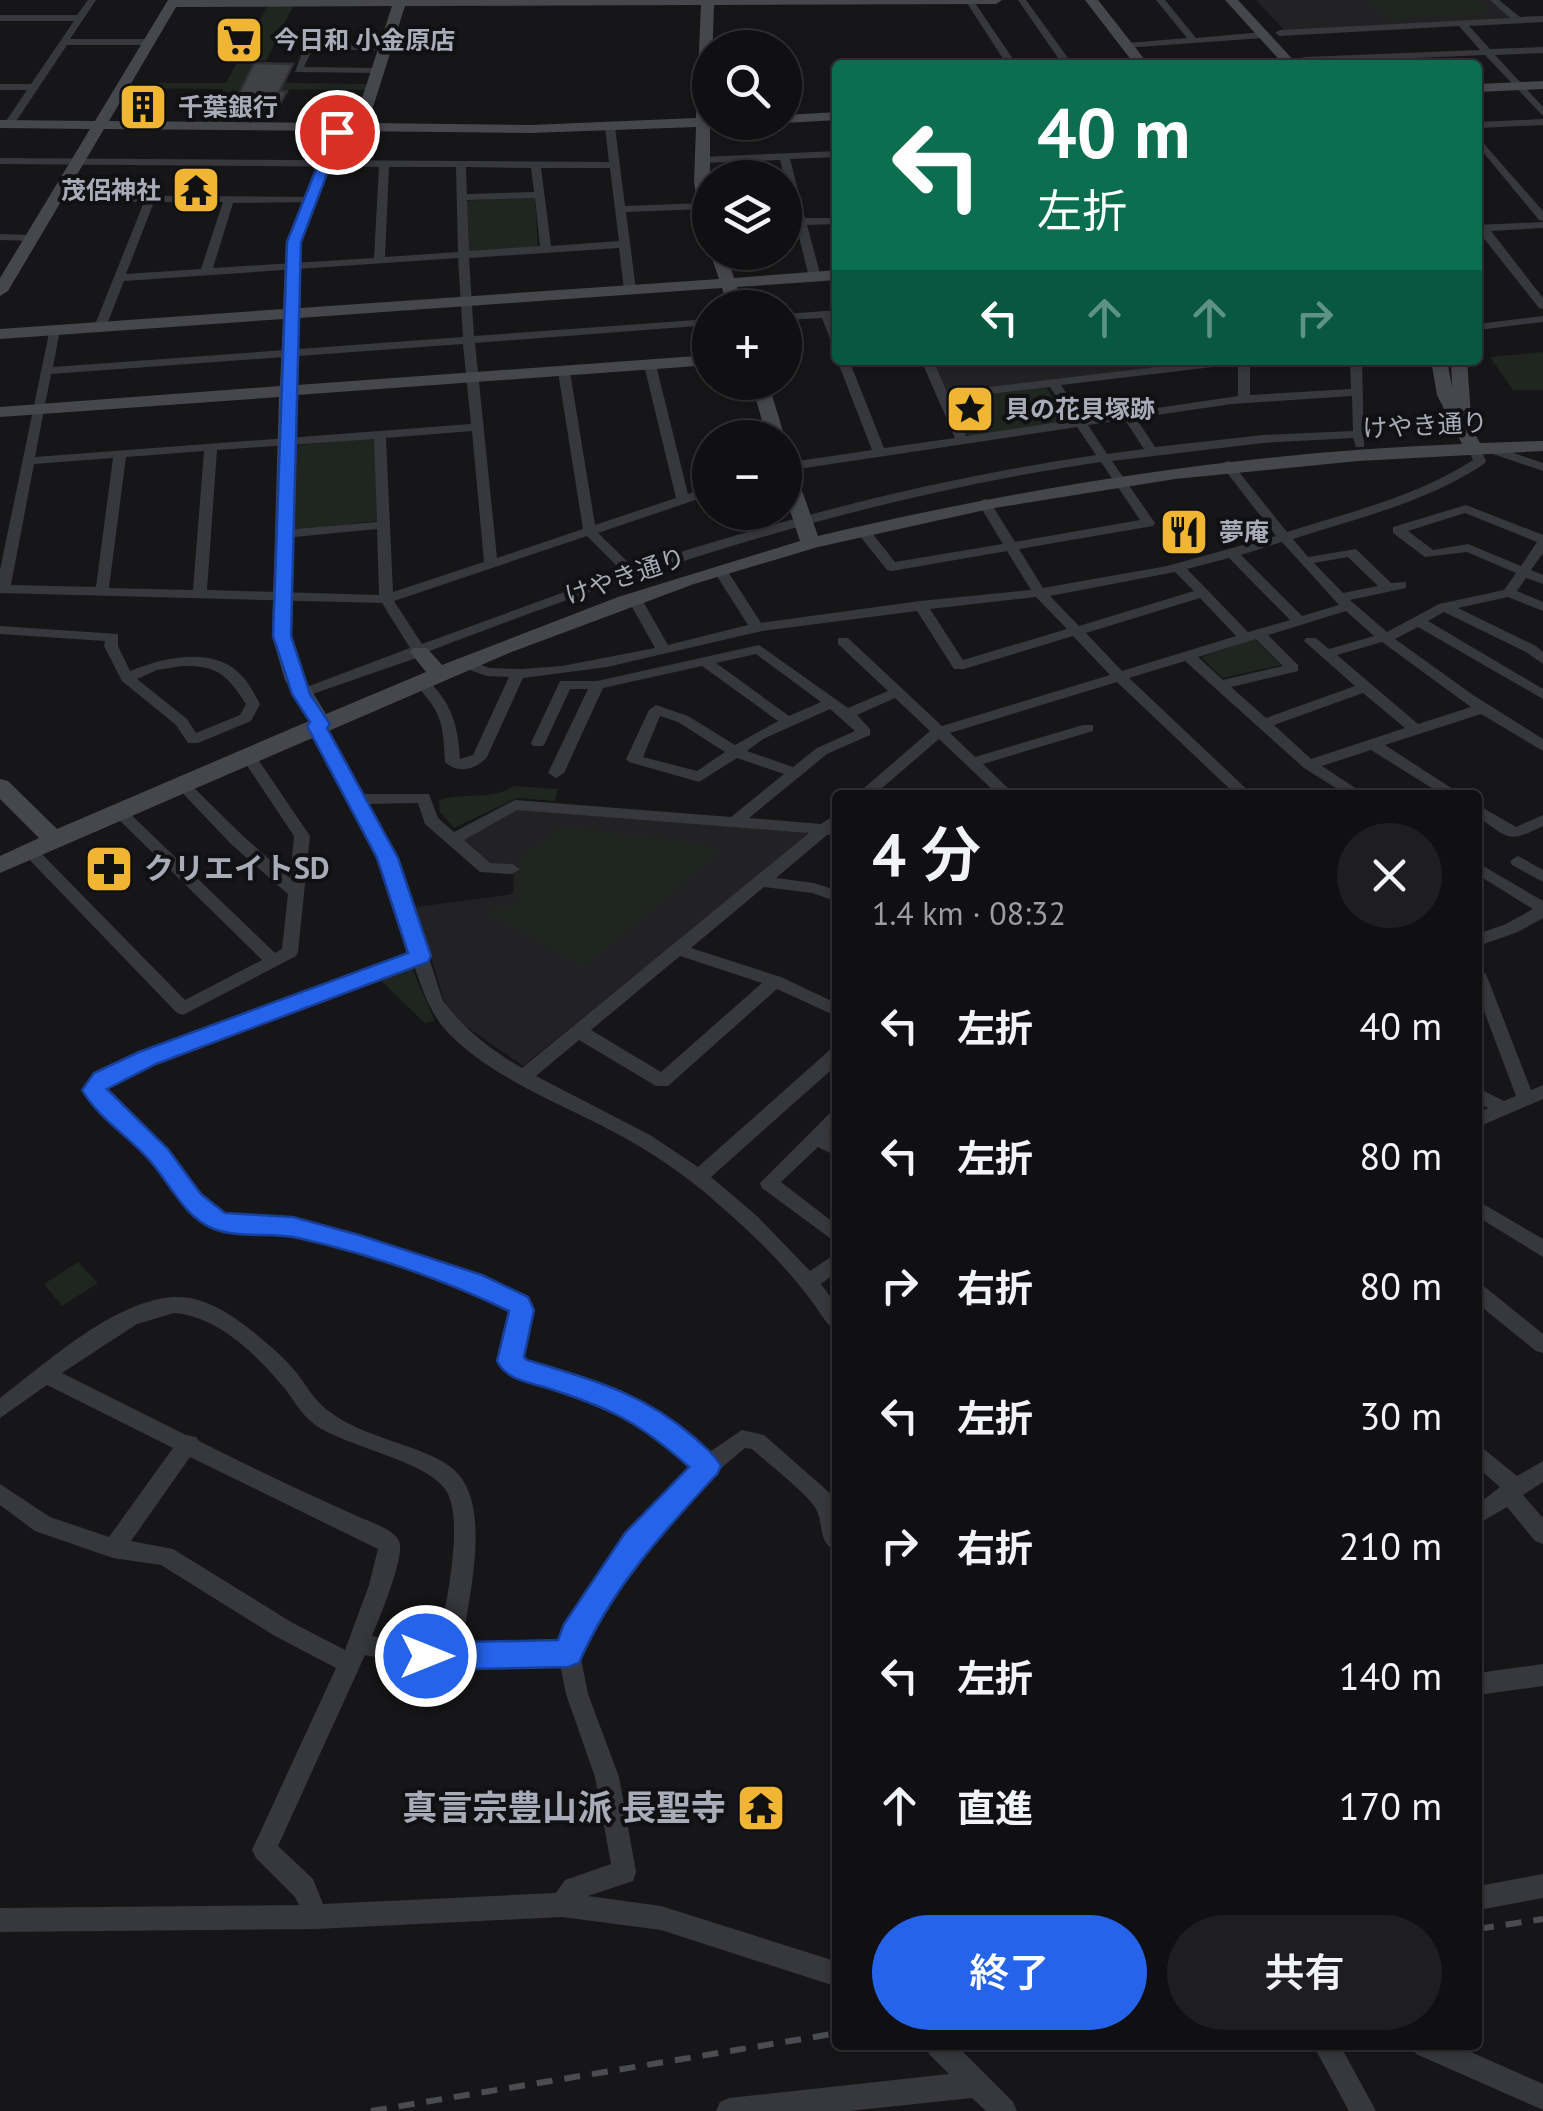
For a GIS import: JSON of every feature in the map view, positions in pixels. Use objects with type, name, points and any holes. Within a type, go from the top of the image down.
[{"type":"street","points":[[4,124],[34,87],[92,0]]},
{"type":"street","points":[[970,0],[1009,60]]},
{"type":"street","points":[[0,291],[173,2],[996,0]]},
{"type":"street","points":[[1022,0],[1064,60]]},
{"type":"street","points":[[1091,0],[1138,60]]},
{"type":"street","points":[[1160,0],[1194,40]]},
{"type":"street","points":[[1231,0],[1263,35],[1294,60]]},
{"type":"street","points":[[1249,0],[1280,33],[1296,60]]},
{"type":"street","points":[[1494,0],[1518,26]]},
{"type":"street","points":[[360,127],[400,1]]},
{"type":"street","points":[[708,1],[708,30]]},
{"type":"street","points":[[4,17],[80,18]]},
{"type":"street","points":[[1126,46],[1280,33],[1409,31],[1506,21],[1518,26],[1543,19]]},
{"type":"street","points":[[1462,24],[1543,113]]},
{"type":"street","points":[[64,42],[149,42]]},
{"type":"street","points":[[1383,44],[1393,56]]},
{"type":"street","points":[[377,71],[298,70],[309,47],[385,48]]},
{"type":"street","points":[[1346,48],[1354,58]]},
{"type":"street","points":[[1332,60],[1538,50],[1543,62]]},
{"type":"street","points":[[1482,88],[1543,86]]},
{"type":"street","points":[[0,87],[34,87]]},
{"type":"street","points":[[802,118],[832,116]]},
{"type":"street","points":[[1482,125],[1543,122]]},
{"type":"street","points":[[4,124],[610,127],[692,123]]},
{"type":"street","points":[[339,127],[294,242],[282,636],[301,694],[388,858],[443,1018],[479,1050],[652,1144],[698,1178],[810,1282],[832,1314]]},
{"type":"street","points":[[610,127],[630,290]]},
{"type":"street","points":[[704,140],[702,160],[832,154]]},
{"type":"street","points":[[1482,145],[1543,221]]},
{"type":"street","points":[[784,156],[785,160]]},
{"type":"street","points":[[0,161],[614,166]]},
{"type":"street","points":[[379,262],[384,164]]},
{"type":"street","points":[[461,166],[468,340],[492,564]]},
{"type":"street","points":[[536,166],[546,249]]},
{"type":"street","points":[[462,197],[539,194]]},
{"type":"street","points":[[56,198],[310,200]]},
{"type":"street","points":[[100,327],[150,199]]},
{"type":"street","points":[[206,272],[229,199]]},
{"type":"street","points":[[620,210],[692,207]]},
{"type":"street","points":[[802,222],[832,220]]},
{"type":"street","points":[[1482,228],[1543,221]]},
{"type":"street","points":[[802,226],[815,277]]},
{"type":"street","points":[[1482,230],[1543,306]]},
{"type":"street","points":[[0,237],[32,238]]},
{"type":"street","points":[[119,278],[624,244]]},
{"type":"street","points":[[724,270],[730,290]]},
{"type":"street","points":[[0,334],[832,276]]},
{"type":"street","points":[[802,316],[832,314]]},
{"type":"street","points":[[1482,327],[1543,319]]},
{"type":"street","points":[[46,371],[692,323]]},
{"type":"street","points":[[54,330],[2,589],[386,599],[692,497]]},
{"type":"street","points":[[0,412],[692,362]]},
{"type":"street","points":[[650,365],[683,500]]},
{"type":"street","points":[[846,365],[879,452]]},
{"type":"street","points":[[929,365],[962,440]]},
{"type":"street","points":[[942,396],[1202,365]]},
{"type":"street","points":[[1244,365],[1244,398]]},
{"type":"street","points":[[301,694],[631,573],[803,522],[974,483],[1154,453],[1360,443],[1356,365]]},
{"type":"street","points":[[1439,365],[1449,406],[1479,448],[1543,467]]},
{"type":"street","points":[[463,664],[477,670],[518,673],[584,666],[757,628],[1040,592],[1178,566],[1284,538],[1441,487],[1480,461],[1479,448],[1462,415],[1459,365]]},
{"type":"street","points":[[564,372],[590,532],[631,573]]},
{"type":"street","points":[[863,531],[892,566],[1148,522],[1102,461],[1053,383]]},
{"type":"street","points":[[802,464],[1244,398],[1358,392]]},
{"type":"street","points":[[1128,415],[1154,453]]},
{"type":"street","points":[[28,461],[477,428]]},
{"type":"street","points":[[380,435],[386,599],[420,652],[448,714],[453,762],[472,764],[480,757],[518,673]]},
{"type":"street","name":"けやき通り","points":[[0,865],[117,810],[429,677],[634,598],[810,544],[984,503],[1360,443],[1479,448],[1543,446]]},
{"type":"street","points":[[200,594],[211,448]]},
{"type":"street","points":[[102,592],[120,455]]},
{"type":"street","points":[[1227,465],[1284,538],[1345,602],[1483,708],[1543,746]]},
{"type":"street","points":[[984,503],[1040,592],[1120,678],[1240,790]]},
{"type":"street","points":[[1509,593],[1522,574],[1543,542],[1466,509],[1398,530],[1430,554],[1468,548],[1522,574],[1543,580]]},
{"type":"street","points":[[802,519],[810,544]]},
{"type":"street","points":[[284,534],[382,525]]},
{"type":"street","points":[[1231,552],[1300,622]]},
{"type":"street","points":[[870,790],[938,732],[1300,622],[1345,602],[1394,587],[1351,552],[1306,562]]},
{"type":"street","points":[[1178,566],[1203,593],[1293,668],[1219,685]]},
{"type":"street","points":[[720,570],[757,628]]},
{"type":"street","points":[[920,605],[959,666],[1203,593]]},
{"type":"street","points":[[1329,653],[1386,636],[1444,606],[1509,593],[1543,607]]},
{"type":"street","points":[[634,598],[664,649]]},
{"type":"street","points":[[1444,606],[1531,650],[1543,660]]},
{"type":"street","points":[[1418,621],[1543,695]]},
{"type":"street","points":[[0,630],[112,637],[110,646],[127,678],[182,722],[193,740],[246,718],[253,704],[234,674],[210,664],[157,663],[127,678]]},
{"type":"street","points":[[706,639],[710,660],[788,722]]},
{"type":"street","points":[[844,641],[997,790]]},
{"type":"street","points":[[1312,641],[1415,729]]},
{"type":"street","points":[[538,743],[564,684],[597,685],[759,649],[848,714],[865,732],[822,751],[736,821]]},
{"type":"street","points":[[1188,656],[1309,765],[1350,790]]},
{"type":"street","points":[[556,773],[597,685]]},
{"type":"street","points":[[1263,724],[1366,686]]},
{"type":"street","points":[[848,714],[896,692]]},
{"type":"street","points":[[794,772],[738,753],[683,719],[656,710],[634,759],[699,777],[738,753],[758,736],[830,703]]},
{"type":"street","points":[[1309,765],[1483,708]]},
{"type":"street","points":[[970,762],[1088,728]]},
{"type":"street","points":[[1373,744],[1446,790]]},
{"type":"street","points":[[29,851],[184,1009],[290,952],[302,836],[248,755]]},
{"type":"street","points":[[182,783],[237,840],[296,892]]},
{"type":"street","points":[[0,787],[53,839]]},
{"type":"street","points":[[356,799],[424,798],[431,820],[451,840],[486,868],[512,869]]},
{"type":"street","points":[[451,840],[515,805],[832,826]]},
{"type":"street","points":[[117,810],[273,961]]},
{"type":"street","points":[[1482,813],[1514,834],[1543,820]]},
{"type":"street","points":[[526,1075],[760,880],[832,827]]},
{"type":"street","points":[[1518,861],[1543,877]]},
{"type":"street","points":[[1482,871],[1543,910],[1512,928],[1482,939]]},
{"type":"street","points":[[760,880],[814,888],[832,896]]},
{"type":"street","points":[[676,949],[775,981],[832,1008]]},
{"type":"street","points":[[420,956],[148,1058],[102,1079],[93,1090],[160,1155],[193,1200],[218,1220],[238,1226],[293,1227],[359,1245],[474,1282],[519,1304],[522,1310],[510,1361],[519,1369],[618,1399],[674,1436],[707,1466]]},
{"type":"street","points":[[578,1030],[662,1081],[775,981]]},
{"type":"street","points":[[1482,983],[1535,1096],[1482,1118]]},
{"type":"street","points":[[698,1178],[832,1058]]},
{"type":"street","points":[[1482,1096],[1503,1108]]},
{"type":"street","points":[[832,1122],[769,1183],[832,1232]]},
{"type":"street","points":[[816,1137],[832,1146]]},
{"type":"street","points":[[1482,1211],[1543,1249]]},
{"type":"street","points":[[810,1282],[832,1265]]},
{"type":"street","points":[[1482,1296],[1543,1345]]},
{"type":"street","points":[[0,1410],[138,1313],[173,1305],[195,1306],[254,1342],[317,1416],[338,1430],[439,1469],[455,1485],[465,1512],[449,1656]]},
{"type":"street","points":[[47,1375],[189,1443],[295,1500],[375,1534],[390,1545],[380,1592],[316,1738],[283,1799],[264,1850],[304,1888],[316,1917]]},
{"type":"street","points":[[562,1905],[574,1889],[624,1872],[607,1777],[577,1694],[568,1653],[574,1634],[635,1542],[707,1466],[742,1439],[757,1441],[832,1504],[832,1534]]},
{"type":"street","points":[[113,1548],[189,1443]]},
{"type":"street","points":[[1482,1460],[1512,1490],[1543,1534]]},
{"type":"street","points":[[1482,1513],[1543,1470]]},
{"type":"street","points":[[0,1493],[43,1524],[113,1548],[165,1556],[283,1629],[353,1653],[568,1653]]},
{"type":"street","points":[[1482,1683],[1543,1675]]},
{"type":"street","points":[[1482,1897],[1543,1886]]},
{"type":"street","points":[[0,1920],[316,1917],[562,1905],[661,1918],[832,1973]]},
{"type":"street","points":[[943,2050],[1004,2111]]},
{"type":"street","points":[[1329,2050],[1363,2111]]},
{"type":"street","points":[[1436,2050],[1543,2097]]},
{"type":"street","points":[[728,2111],[979,2084]]},
{"type":"shaded area","points":[[1256,0],[1490,0],[1511,18],[1286,32]]},
{"type":"shaded area","points":[[1368,0],[1479,0],[1487,7],[1484,13],[1390,19]]},
{"type":"shaded area","points":[[294,4],[266,61],[254,61],[243,82],[368,84],[366,90],[240,89],[223,122],[207,122],[223,89],[131,88],[135,83],[226,83],[268,5]]},
{"type":"shaded area","points":[[535,197],[538,249],[465,254],[462,201]]},
{"type":"shaded area","points":[[1543,352],[1543,390],[1513,390],[1490,357]]},
{"type":"shaded area","points":[[933,365],[1188,365],[950,393],[945,392]]},
{"type":"shaded area","points":[[1046,387],[1069,422],[970,436],[965,434],[948,400]]},
{"type":"shaded area","points":[[375,440],[377,521],[293,530],[293,446]]},
{"type":"shaded area","points":[[1255,639],[1281,665],[1222,678],[1201,657]]},
{"type":"shaded area","points":[[514,786],[558,789],[555,801],[517,798],[454,828],[440,812],[439,800],[496,793]]},
{"type":"shaded area","points":[[519,808],[804,831],[809,835],[523,1066],[461,1023],[446,1007],[416,907],[513,894],[514,866],[489,866],[462,839]]},
{"type":"shaded area","points":[[562,827],[706,845],[720,852],[584,966],[488,913],[518,902],[520,858]]},
{"type":"shaded area","points":[[412,969],[435,1021],[425,1023],[379,979]]},
{"type":"shaded area","points":[[78,1262],[98,1283],[62,1306],[44,1284]]},
{"type":"building","points":[[254,63],[293,64],[280,91],[287,91],[276,109],[231,109]]},
{"type":"building","name":"千葉銀行","points":[[132,100],[158,101],[150,116],[122,117]]},
{"type":"railway","points":[[1482,1928],[1543,1919]]},
{"type":"railway","points":[[371,2111],[832,2034]]},
{"type":"place","name":"今日和 小金原店","points":[[239,40]]},
{"type":"place","name":"千葉銀行","points":[[143,107]]},
{"type":"place","name":"茂侶神社","points":[[196,190]]},
{"type":"place","name":"貝の花貝塚跡","points":[[970,409]]},
{"type":"place","name":"夢庵","points":[[1184,532]]},
{"type":"place","name":"クリエイトSD","points":[[109,869]]},
{"type":"place","name":"真言宗豊山派 長聖寺","points":[[761,1808]]},
{"type":"route","points":[[337,132],[294,242],[282,636],[286,659],[301,694],[321,724],[316,726],[388,858],[420,956],[148,1058],[102,1079],[93,1090],[160,1155],[193,1200],[218,1220],[238,1226],[293,1227],[359,1245],[474,1282],[519,1304],[522,1310],[510,1361],[519,1369],[618,1399],[674,1436],[707,1466],[635,1542],[574,1634],[568,1653],[426,1656]]}]
